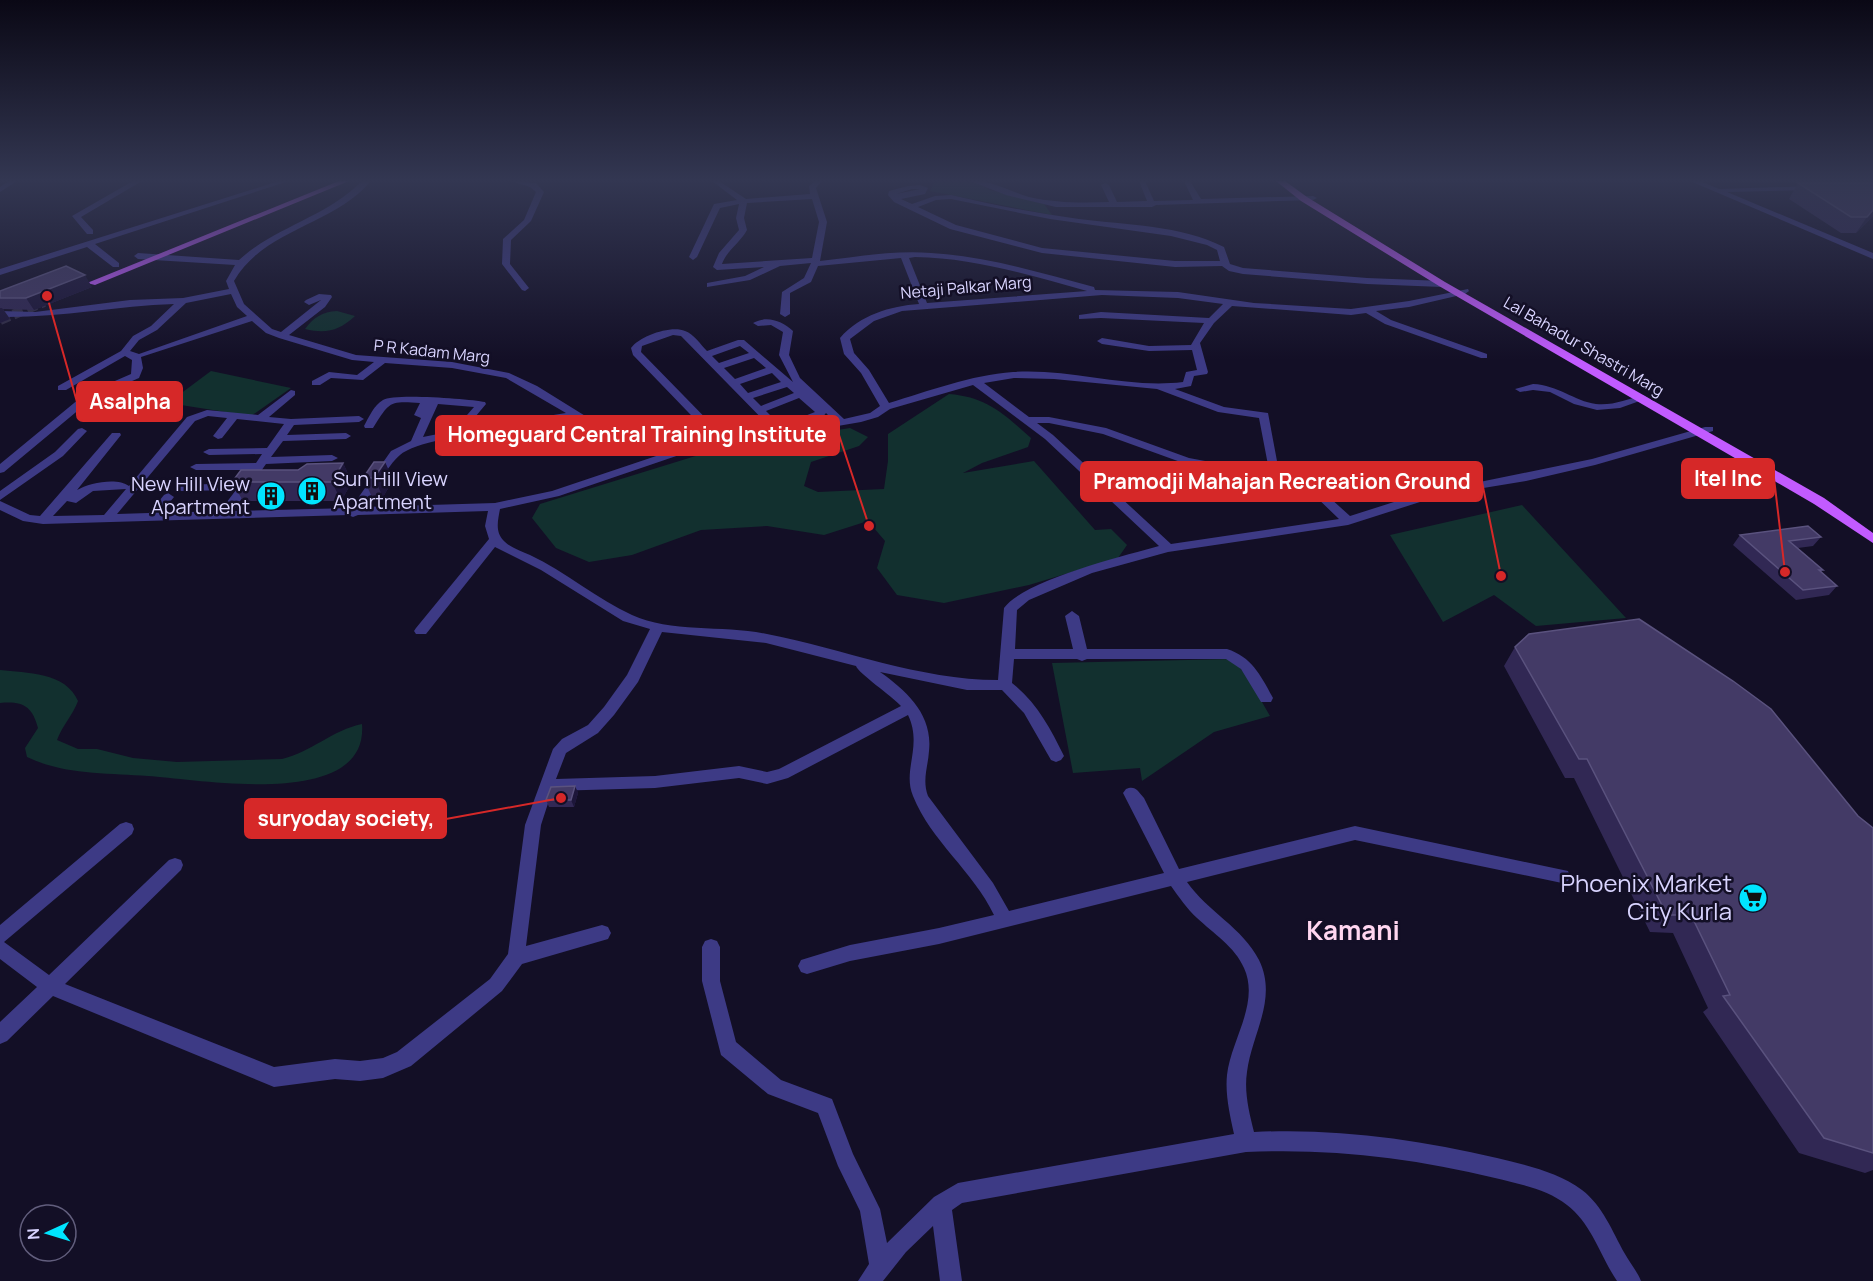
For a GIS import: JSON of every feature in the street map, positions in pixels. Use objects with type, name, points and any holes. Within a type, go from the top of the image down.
[{"type":"main road","points":[[82,279],[176,241]]},
{"type":"main road","points":[[92,283],[197,241]]},
{"type":"main road","name":"Lal Bahadur Shastri Marg","points":[[1378,241],[1442,284],[1462,292],[1706,431],[1815,494],[1873,531]]},
{"type":"main road","name":"Lal Bahadur Shastri Marg","points":[[1378,241],[1643,398],[1706,431]]},
{"type":"main road","points":[[119,264],[131,268]]},
{"type":"main road","name":"Lal Bahadur Shastri Marg","points":[[1815,494],[1852,529],[1873,539]]},
{"type":"street","points":[[0,272],[99,241]]},
{"type":"street","points":[[0,314],[35,315],[130,303],[183,301],[234,291],[230,281],[240,263],[258,248],[272,241]]},
{"type":"street","points":[[507,241],[506,264],[525,288]]},
{"type":"street","points":[[693,257],[701,241]]},
{"type":"street","points":[[735,241],[720,254],[717,267],[937,256],[991,263],[1102,292]]},
{"type":"street","points":[[785,314],[786,292],[808,279],[815,262],[819,241]]},
{"type":"street","points":[[1001,241],[1042,250],[1175,264],[1224,263],[1243,272],[1442,284]]},
{"type":"street","points":[[1203,241],[1221,249],[1224,263]]},
{"type":"street","points":[[1835,241],[1873,257]]},
{"type":"street","points":[[89,244],[119,264]]},
{"type":"street","points":[[138,256],[240,263]]},
{"type":"street","points":[[904,256],[924,306]]},
{"type":"street","points":[[710,285],[747,278],[778,264]]},
{"type":"street","name":"P R Kadam Marg","points":[[234,291],[240,305],[269,331],[328,352],[382,361],[452,365],[508,376],[533,388],[591,424],[689,448],[724,443],[779,430],[874,415],[886,407],[975,381],[1014,375],[1054,376],[1164,387]]},
{"type":"street","name":"Netaji Palkar Marg","points":[[886,407],[865,372],[849,354],[845,338],[874,316],[901,308],[1102,292],[1178,295],[1330,312],[1409,304],[1462,292]]},
{"type":"street","points":[[282,336],[322,305],[328,297],[319,297],[309,302]]},
{"type":"street","points":[[62,388],[124,353],[136,338],[154,328],[183,301]]},
{"type":"street","points":[[1164,387],[1187,384],[1190,374],[1203,372],[1195,343],[1211,321],[1231,302]]},
{"type":"street","points":[[1366,309],[1389,322],[1484,356]]},
{"type":"street","points":[[1082,317],[1101,315],[1211,321]]},
{"type":"street","points":[[143,355],[252,318]]},
{"type":"street","points":[[758,322],[773,322],[788,331],[784,355],[796,379],[841,422]]},
{"type":"street","points":[[704,355],[741,342],[774,369],[820,414],[779,430],[704,355],[684,333],[672,332],[639,344],[636,353],[724,443]]},
{"type":"street","points":[[1102,341],[1133,349],[1164,351],[1196,347]]},
{"type":"street","points":[[0,470],[89,396],[135,376],[138,361],[134,355],[124,353]]},
{"type":"street","points":[[717,367],[756,354]]},
{"type":"street","points":[[316,383],[329,375],[359,378],[382,361]]},
{"type":"street","points":[[733,383],[774,369]]},
{"type":"street","points":[[975,381],[1028,420],[1168,548]]},
{"type":"street","points":[[746,397],[788,382]]},
{"type":"street","points":[[1520,389],[1533,386],[1555,390],[1598,408],[1643,398]]},
{"type":"street","points":[[1164,387],[1222,410],[1264,415],[1272,463],[1279,467],[1310,470],[1312,484],[1322,499],[1347,520]]},
{"type":"street","points":[[260,419],[291,393]]},
{"type":"street","points":[[759,410],[801,394]]},
{"type":"street","points":[[369,426],[383,402],[393,398],[424,399],[426,401],[411,443]]},
{"type":"street","points":[[411,443],[434,401],[481,404],[473,415],[465,420],[457,434]]},
{"type":"street","points":[[107,519],[191,419],[207,413],[260,419],[359,419]]},
{"type":"street","points":[[353,513],[395,453],[411,443],[574,415]]},
{"type":"street","points":[[218,436],[234,416]]},
{"type":"street","points":[[223,516],[250,484],[262,463],[294,419]]},
{"type":"street","points":[[1028,420],[1049,420],[1106,431],[1186,461],[1312,484]]},
{"type":"street","points":[[0,496],[59,454],[82,431]]},
{"type":"street","points":[[1005,685],[1011,608],[1024,597],[1088,570],[1168,548],[1290,531],[1347,520],[1416,499],[1453,490],[1526,478],[1706,431]]},
{"type":"street","points":[[49,520],[69,492],[117,435]]},
{"type":"street","points":[[280,438],[346,436]]},
{"type":"street","points":[[0,505],[27,518],[49,520],[353,513],[495,507],[555,494],[689,448]]},
{"type":"street","points":[[209,452],[271,450]]},
{"type":"street","points":[[196,467],[332,458]]},
{"type":"street","points":[[181,488],[250,484]]},
{"type":"street","points":[[49,520],[83,489],[123,486]]},
{"type":"street","points":[[151,518],[168,497]]},
{"type":"street","points":[[495,507],[491,526],[495,539],[503,548],[545,567],[628,618],[658,627],[766,638],[851,660],[967,685],[1005,685],[1034,711],[1056,756]]},
{"type":"street","points":[[421,631],[495,539]]},
{"type":"street","points":[[1072,616],[1082,656]]},
{"type":"street","points":[[0,949],[50,986],[274,1077],[335,1069],[360,1071],[383,1068],[404,1059],[496,985],[516,957],[533,825],[554,763],[567,743],[593,729],[609,711],[633,678],[658,627]]},
{"type":"street","points":[[1009,654],[1082,656],[1227,654],[1236,656],[1243,662],[1266,698]]},
{"type":"street","points":[[851,660],[896,689],[911,707],[921,731],[922,748],[917,771],[920,797],[996,900],[1005,920]]},
{"type":"street","points":[[548,785],[655,782],[739,772],[767,778],[783,774],[911,707]]},
{"type":"street","points":[[1131,792],[1174,876],[1195,904],[1244,953],[1256,974],[1259,1000],[1237,1072],[1237,1101],[1246,1142]]},
{"type":"street","points":[[0,936],[126,829]]},
{"type":"street","points":[[807,966],[850,953],[939,936],[1355,833],[1562,876]]},
{"type":"street","points":[[0,1035],[175,865]]},
{"type":"street","points":[[516,957],[603,933]]},
{"type":"street","points":[[711,947],[711,981],[728,1048],[775,1087],[825,1106],[845,1159],[870,1209],[875,1274]]},
{"type":"street","points":[[875,1274],[941,1204],[957,1193],[974,1188],[1246,1142],[1286,1139],[1356,1143],[1471,1162],[1540,1180],[1576,1198],[1590,1213],[1630,1281]]},
{"type":"street","points":[[941,1204],[951,1281]]},
{"type":"green space","points":[[337,311],[355,316],[332,330],[305,329],[319,316]]},
{"type":"green space","points":[[211,371],[291,388],[251,416],[168,403]]},
{"type":"green space","points":[[949,394],[985,403],[1003,414],[1031,438],[1028,447],[982,463],[963,473],[1034,461],[1095,530],[1111,529],[1127,545],[1118,558],[1029,585],[944,603],[897,595],[877,568],[885,541],[868,521],[824,535],[767,526],[701,530],[632,555],[589,562],[556,548],[532,518],[540,504],[715,450],[850,428],[868,437],[859,446],[811,462],[804,486],[818,492],[884,489],[888,461],[888,434]]},
{"type":"green space","points":[[1522,505],[1626,618],[1536,626],[1494,595],[1443,622],[1390,535]]},
{"type":"green space","points":[[1232,659],[1247,676],[1270,716],[1214,732],[1142,781],[1140,768],[1073,773],[1052,663]]},
{"type":"green space","points":[[0,670],[33,673],[55,679],[72,691],[78,701],[57,740],[78,749],[97,749],[133,758],[177,762],[282,759],[293,756],[341,731],[362,724],[357,751],[339,769],[311,779],[276,784],[240,784],[86,772],[56,767],[27,757],[25,748],[38,728],[36,721],[29,710],[21,704],[0,703]]},
{"type":"building","points":[[66,266],[85,275],[26,298],[0,298],[0,291]]},
{"type":"building","points":[[374,462],[385,462],[374,478],[363,478]]},
{"type":"building","points":[[343,463],[332,482],[232,482],[241,470],[298,470],[307,464]]},
{"type":"building","points":[[1808,526],[1821,537],[1789,541],[1823,570],[1819,570],[1837,586],[1803,590],[1740,535]]},
{"type":"building","name":"Phoenix Market City Kurla","points":[[1639,619],[1771,709],[1858,816],[1873,828],[1873,1153],[1824,1138],[1723,996],[1730,995],[1691,915],[1667,915],[1587,759],[1579,759],[1515,647],[1529,634]]},
{"type":"building","points":[[575,786],[571,800],[546,800],[551,787]]},
{"type":"tunnel","points":[[0,320],[44,302]]},
{"type":"place","name":"Asalpha","points":[[47,296]]},
{"type":"place","name":"Sun Hill View Apartment","points":[[312,491]]},
{"type":"place","name":"New Hill View Apartment","points":[[271,496]]},
{"type":"place","name":"Homeguard Central Training Institute","points":[[869,526]]},
{"type":"place","name":"Itel Inc","points":[[1785,572]]},
{"type":"place","name":"Pramodji Mahajan Recreation Ground","points":[[1501,576]]},
{"type":"place","name":"suryoday society,","points":[[561,798]]},
{"type":"place","name":"Phoenix Market City Kurla","points":[[1753,898]]},
{"type":"district","name":"Kamani","points":[[1353,931]]}]
